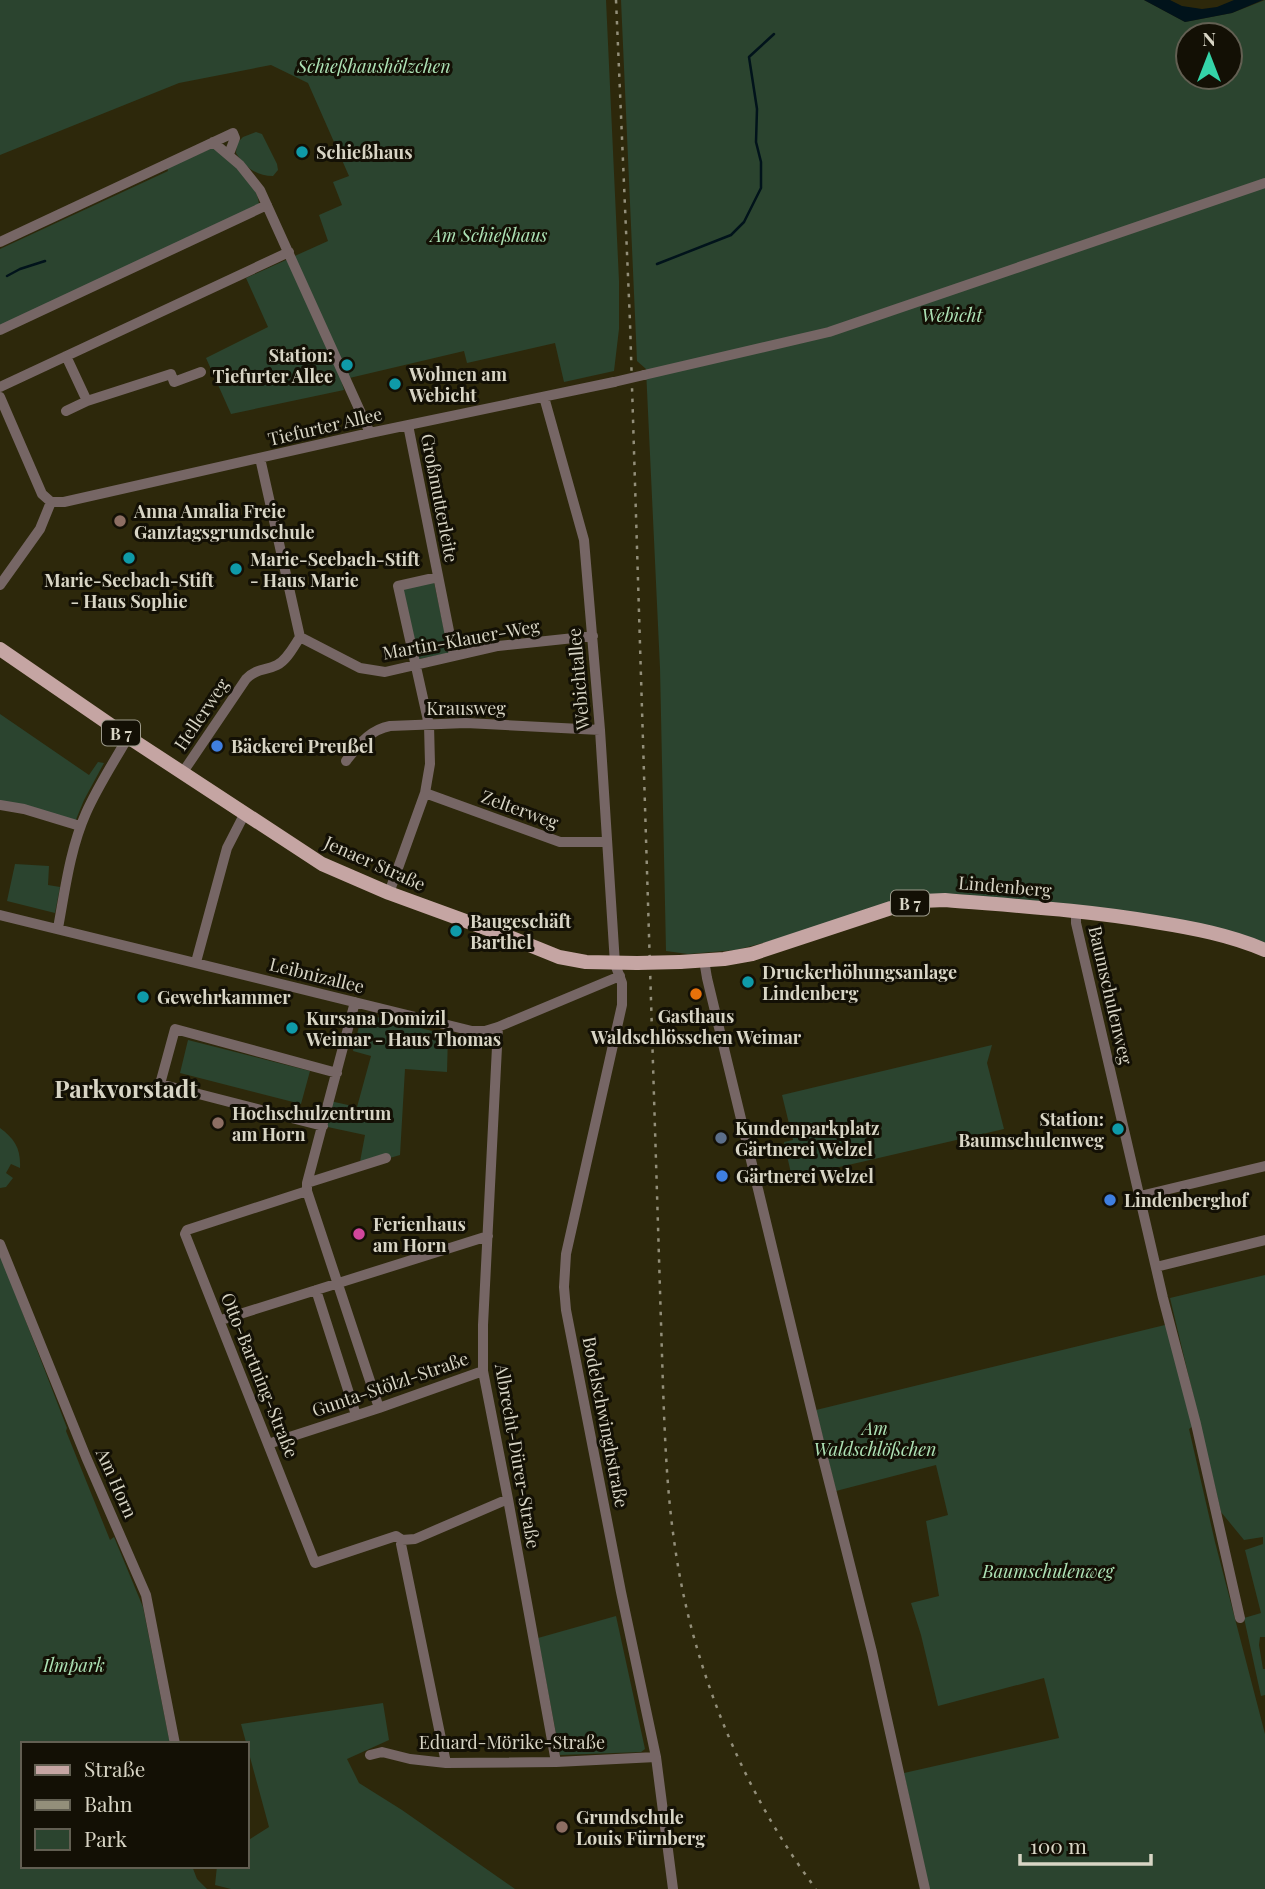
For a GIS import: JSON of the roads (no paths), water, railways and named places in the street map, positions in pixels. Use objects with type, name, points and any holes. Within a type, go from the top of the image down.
[{"type":"main road","name":"Jenaer Straße","points":[[0,649],[128,737],[322,864],[389,893],[559,957],[617,970],[637,963],[704,960]]},
{"type":"main road","name":"Lindenberg","points":[[704,960],[752,954],[891,908],[922,901],[945,900],[1076,911],[1188,927],[1265,950]]},
{"type":"street","points":[[0,242],[233,133],[235,138],[229,154]]},
{"type":"street","points":[[213,142],[229,154],[256,183],[370,433]]},
{"type":"street","name":"Tiefurter Allee","points":[[51,502],[64,502],[370,433],[614,382],[829,332],[1265,183]]},
{"type":"street","points":[[0,330],[267,205]]},
{"type":"street","points":[[0,387],[289,253]]},
{"type":"street","points":[[66,356],[87,401]]},
{"type":"street","points":[[66,411],[87,401],[171,374],[174,382],[201,372]]},
{"type":"street","points":[[0,397],[42,494],[51,502],[40,529],[0,585]]},
{"type":"street","name":"Webichtallee","points":[[544,397],[583,540],[593,636],[617,970]]},
{"type":"street","name":"Großmutterleite","points":[[408,425],[454,656]]},
{"type":"street","points":[[260,458],[300,637]]},
{"type":"street","name":"Großmutterleite","points":[[389,893],[425,793],[430,764],[429,725],[398,586],[438,577]]},
{"type":"street","name":"Martin-Klauer-Weg","points":[[300,637],[367,670],[385,672],[498,646],[593,636]]},
{"type":"street","name":"Hellerweg","points":[[183,772],[246,679],[255,671],[282,662],[300,637]]},
{"type":"street","name":"Krausweg","points":[[346,761],[365,738],[376,730],[390,726],[466,723],[600,730]]},
{"type":"street","points":[[58,928],[80,826],[100,784],[128,737]]},
{"type":"street","name":"Zelterweg","points":[[425,793],[560,842],[607,842]]},
{"type":"street","points":[[0,805],[24,809],[80,826]]},
{"type":"street","points":[[196,962],[227,848],[245,813]]},
{"type":"street","name":"Baumschulenweg","points":[[1076,911],[1076,923],[1240,1618]]},
{"type":"street","name":"Leibnizallee","points":[[0,915],[472,1031],[498,1027],[617,970]]},
{"type":"street","points":[[704,960],[872,1652],[925,1889]]},
{"type":"street","name":"Bodelschwinghstraße","points":[[617,970],[623,987],[622,1005],[566,1254],[564,1293],[621,1592],[656,1757],[673,1889]]},
{"type":"street","points":[[355,1002],[307,1187],[379,1408]]},
{"type":"street","name":"Albrecht-Dürer-Straße","points":[[498,1027],[483,1371],[556,1762]]},
{"type":"street","points":[[323,1126],[160,1084],[175,1029],[337,1073]]},
{"type":"street","points":[[307,1187],[386,1158]]},
{"type":"street","points":[[1140,1196],[1265,1166]]},
{"type":"street","name":"Otto-Bartning-Straße","points":[[307,1187],[187,1230],[186,1234],[315,1563],[396,1536],[402,1540]]},
{"type":"street","points":[[221,1320],[488,1236]]},
{"type":"street","points":[[1156,1267],[1265,1240]]},
{"type":"street","name":"Am Horn","points":[[0,1244],[86,1457],[146,1595],[175,1742]]},
{"type":"street","points":[[316,1290],[356,1415]]},
{"type":"street","name":"Gunta-Stölzl-Straße","points":[[268,1444],[483,1371]]},
{"type":"street","points":[[446,1763],[401,1544],[402,1540],[415,1539],[508,1499]]},
{"type":"street","name":"Eduard-Mörike-Straße","points":[[370,1755],[382,1752],[410,1759],[446,1763],[556,1762],[656,1757]]},
{"type":"water","points":[[1144,0],[1170,0],[1182,6],[1202,9],[1217,7],[1234,0],[1263,0],[1232,13],[1183,21]]},
{"type":"waterway","points":[[657,264],[731,235],[744,222],[761,188],[761,162],[756,142],[757,109],[749,57],[774,34]]},
{"type":"waterway","points":[[7,276],[45,261]]},
{"type":"railway","points":[[616,0],[630,322],[663,1387],[670,1507],[683,1592],[694,1637],[724,1727],[766,1812],[816,1889]]},
{"type":"place","name":"Schießhaus","points":[[302,152]]},
{"type":"place","name":"Station: Tiefurter Allee","points":[[347,365]]},
{"type":"place","name":"Wohnen am Webicht","points":[[395,384]]},
{"type":"place","name":"Anna Amalia Freie Ganztagsgrundschule","points":[[120,521]]},
{"type":"place","name":"Marie-Seebach-Stift - Haus Sophie","points":[[129,558]]},
{"type":"place","name":"Marie-Seebach-Stift - Haus Marie","points":[[236,569]]},
{"type":"place","name":"Bäckerei Preußel","points":[[217,746]]},
{"type":"place","name":"Baugeschäft Barthel","points":[[456,931]]},
{"type":"place","name":"Druckerhöhungsanlage Lindenberg","points":[[748,982]]},
{"type":"place","name":"Gasthaus Waldschlösschen Weimar","points":[[696,994]]},
{"type":"place","name":"Gewehrkammer","points":[[143,997]]},
{"type":"place","name":"Kursana Domizil Weimar - Haus Thomas","points":[[292,1028]]},
{"type":"place","name":"Hochschulzentrum am Horn","points":[[218,1123]]},
{"type":"place","name":"Station: Baumschulenweg","points":[[1118,1129]]},
{"type":"place","name":"Kundenparkplatz Gärtnerei Welzel","points":[[721,1138]]},
{"type":"place","name":"Gärtnerei Welzel","points":[[722,1176]]},
{"type":"place","name":"Lindenberghof","points":[[1110,1200]]},
{"type":"place","name":"Ferienhaus am Horn","points":[[359,1234]]},
{"type":"place","name":"Grundschule Louis Fürnberg","points":[[562,1827]]},
{"type":"district","name":"Parkvorstadt","points":[[126,1088]]},
{"type":"park label","name":"Schießhaushölzchen","points":[[374,66]]},
{"type":"park label","name":"Am Schießhaus","points":[[489,235]]},
{"type":"park label","name":"Webicht","points":[[952,315]]},
{"type":"park label","name":"Am Waldschlößchen","points":[[875,1438]]},
{"type":"park label","name":"Ilmpark","points":[[74,1665]]}]
